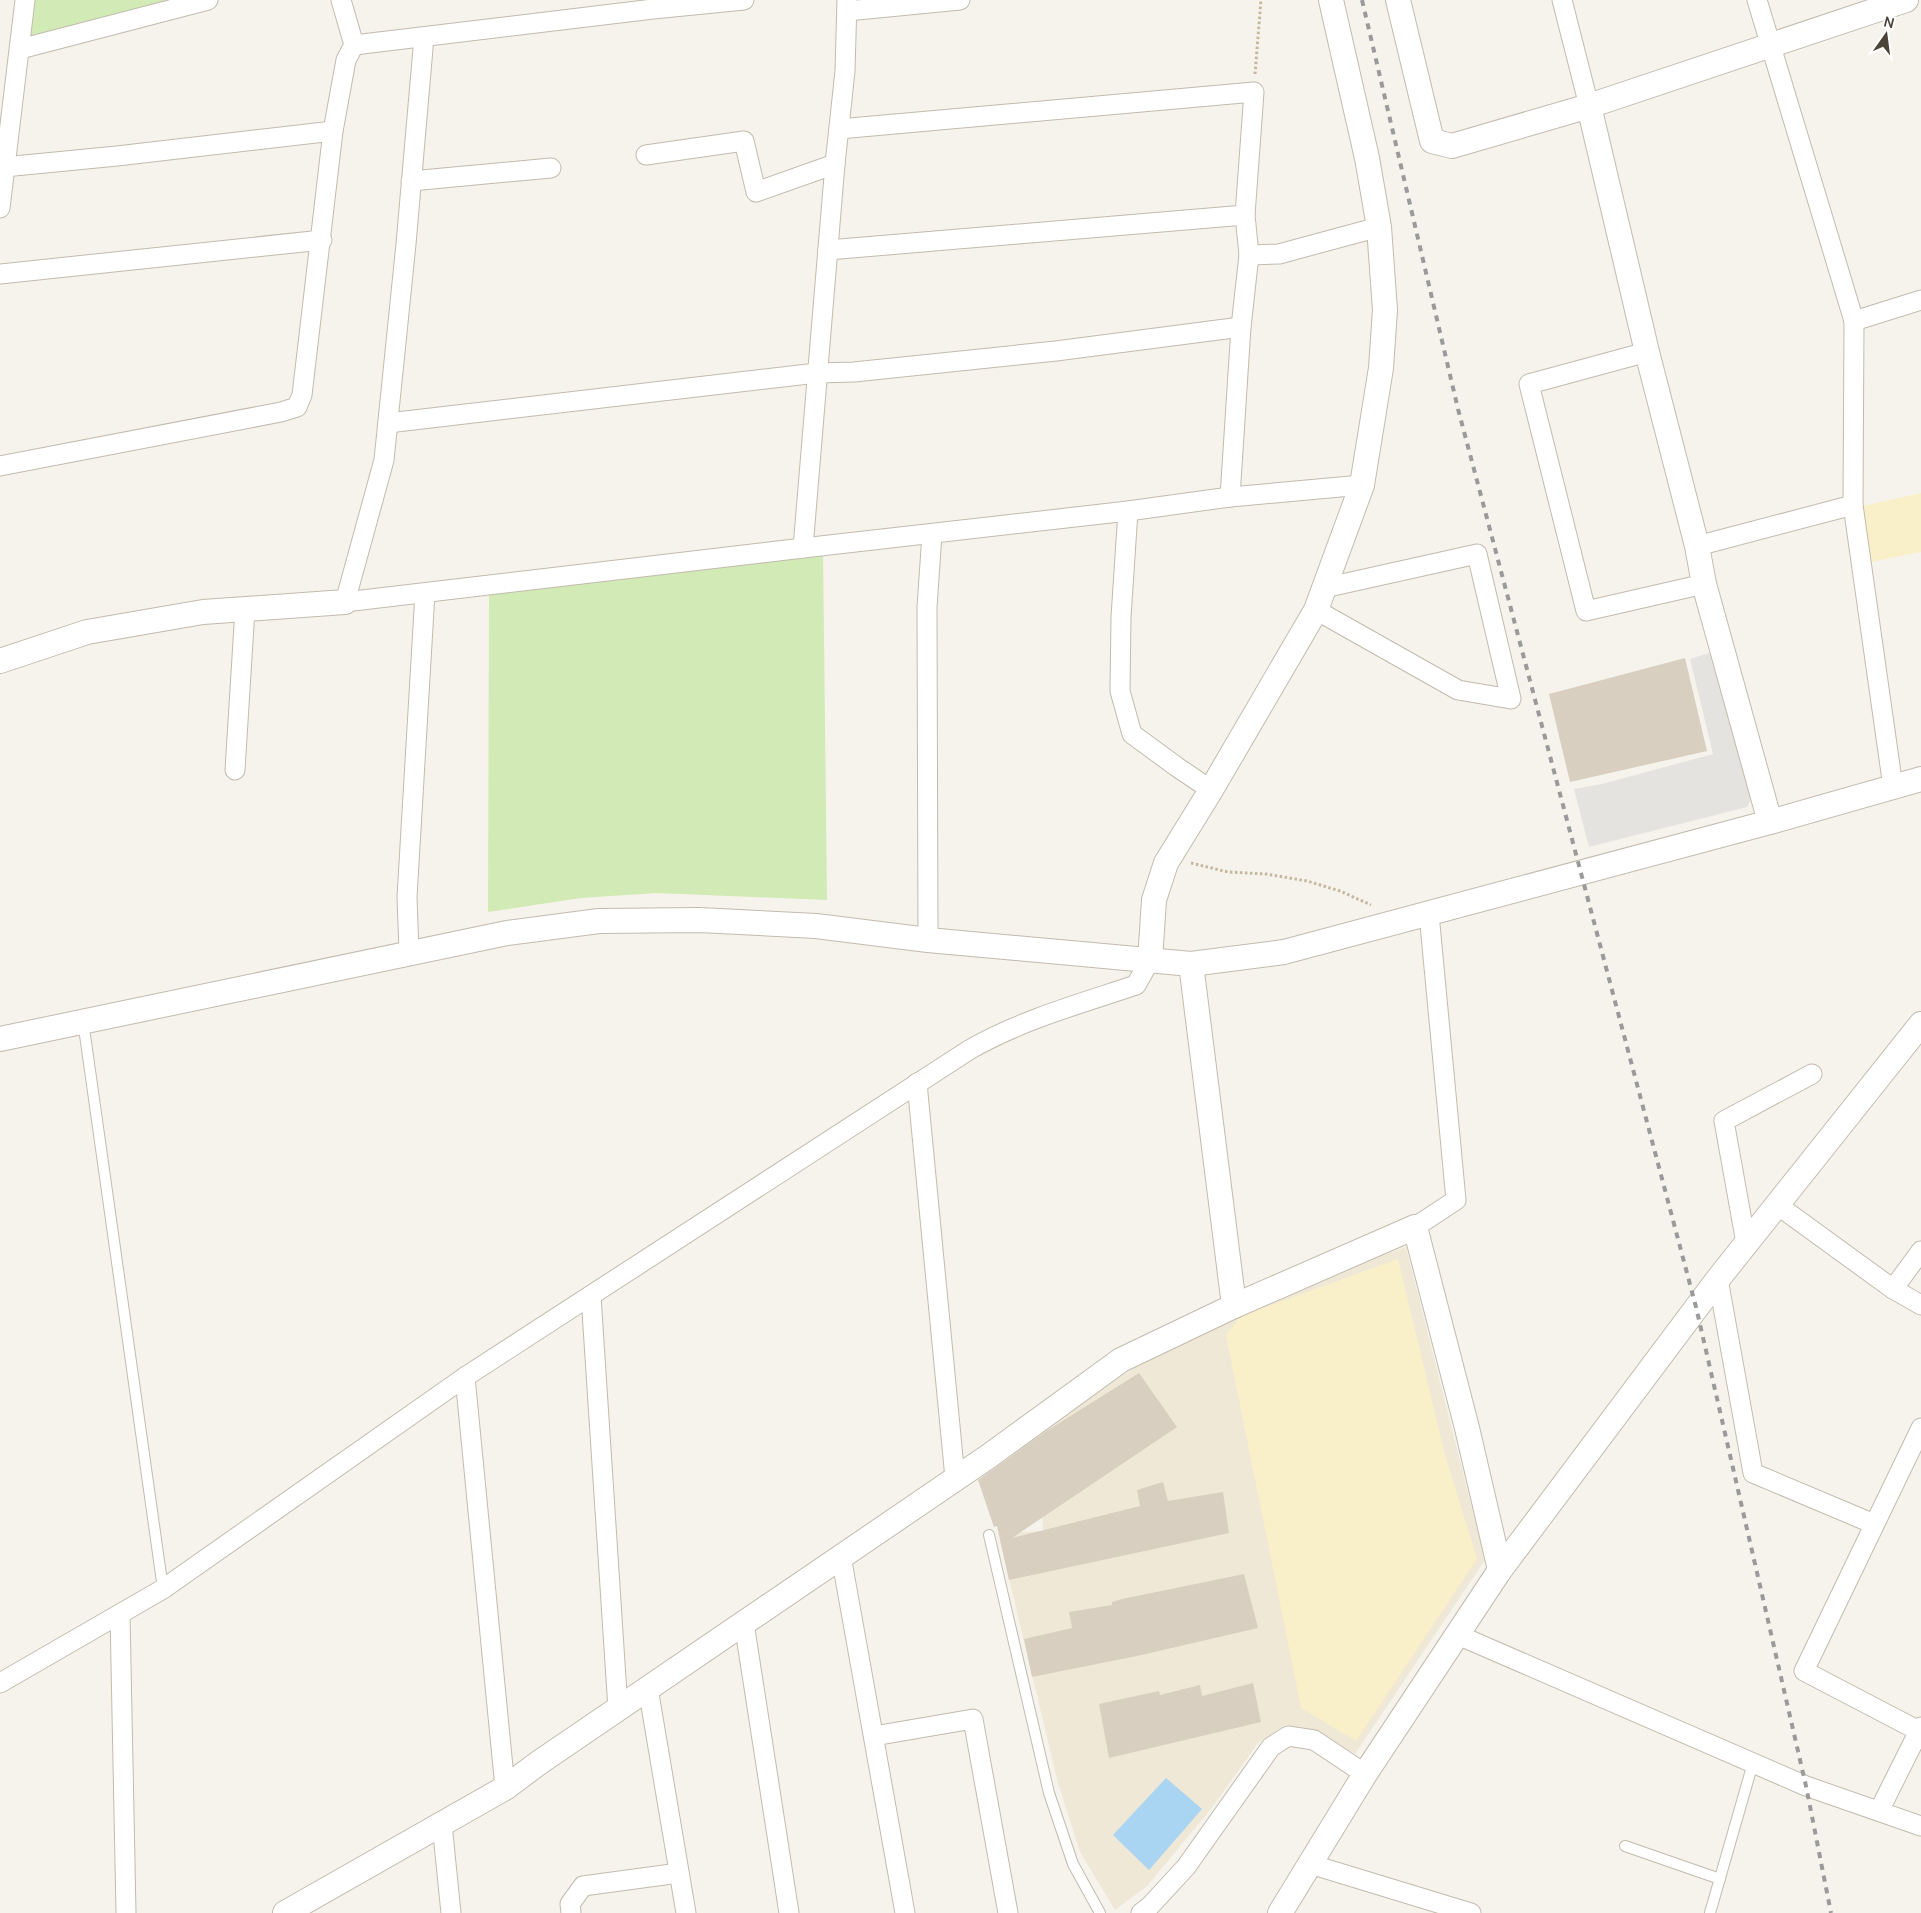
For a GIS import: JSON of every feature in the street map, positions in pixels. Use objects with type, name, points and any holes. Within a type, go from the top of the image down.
[{"type":"street","points":[[0,208],[25,0]]},
{"type":"street","points":[[20,49],[208,0]]},
{"type":"street","points":[[0,466],[282,412],[297,407],[302,395],[322,240],[333,130],[346,60],[354,45],[341,0]]},
{"type":"street","points":[[354,45],[424,37],[652,4],[744,0]]},
{"type":"street","points":[[803,548],[838,129],[845,71],[847,6],[960,0]]},
{"type":"street","points":[[0,1683],[163,1590],[465,1377],[917,1083],[997,1034],[1040,1017],[1136,985],[1150,960],[1154,900],[1170,858],[1320,599],[1362,484],[1380,368],[1385,310],[1379,227],[1367,158],[1331,0]]},
{"type":"street","points":[[1398,0],[1432,141],[1452,146],[1589,106],[1906,0]]},
{"type":"street","points":[[1562,0],[1589,106],[1646,352],[1697,546],[1704,584],[1770,822]]},
{"type":"street","points":[[1757,0],[1772,44],[1854,322],[1853,505],[1893,787]]},
{"type":"street","points":[[345,602],[384,460],[424,37]]},
{"type":"street","points":[[838,129],[1254,92],[1244,215],[1249,254],[1241,327],[1230,497]]},
{"type":"street","points":[[4,168],[333,130]]},
{"type":"street","points":[[646,154],[744,141],[756,192],[835,164]]},
{"type":"street","points":[[411,181],[551,168]]},
{"type":"street","points":[[828,250],[1244,215]]},
{"type":"street","points":[[1249,254],[1279,254],[1379,227]]},
{"type":"street","points":[[0,274],[322,240]]},
{"type":"street","points":[[1854,322],[1921,300]]},
{"type":"street","points":[[388,423],[817,373],[854,372],[1056,351],[1241,327]]},
{"type":"street","points":[[1646,352],[1528,384],[1586,611],[1704,584]]},
{"type":"street","points":[[0,661],[87,632],[203,612],[345,602],[1128,512],[1230,497],[1362,484]]},
{"type":"street","points":[[1697,546],[1853,505]]},
{"type":"street","points":[[1128,512],[1121,617],[1120,691],[1132,734],[1211,790]]},
{"type":"street","points":[[928,940],[927,607],[932,534]]},
{"type":"street","points":[[1477,554],[1511,699],[1458,690],[1320,599],[1477,554]]},
{"type":"street","points":[[409,952],[407,898],[425,592]]},
{"type":"street","points":[[235,770],[245,609]]},
{"type":"street","points":[[0,1038],[507,932],[599,921],[699,920],[816,926],[928,940],[1191,964],[1284,952],[1770,822],[1921,779]]},
{"type":"street","points":[[285,1913],[505,1788],[648,1688],[989,1456],[1121,1360],[1234,1306],[1414,1227],[1456,1200],[1429,914]]},
{"type":"street","points":[[1191,964],[1234,1306]]},
{"type":"street","points":[[1280,1913],[1365,1774],[1500,1570],[1718,1279],[1921,1024]]},
{"type":"street","points":[[1746,1243],[1724,1121],[1812,1074]]},
{"type":"street","points":[[917,1083],[955,1478]]},
{"type":"street","points":[[1776,1204],[1893,1289],[1921,1305]]},
{"type":"street","points":[[1414,1227],[1467,1428],[1500,1570]]},
{"type":"street","points":[[1893,1289],[1921,1251]]},
{"type":"street","points":[[1718,1279],[1753,1473],[1874,1524]]},
{"type":"street","points":[[591,1296],[618,1709]]},
{"type":"street","points":[[465,1377],[505,1788]]},
{"type":"street","points":[[1879,1811],[1920,1729],[1804,1671],[1921,1428]]},
{"type":"street","points":[[841,1556],[905,1913]]},
{"type":"street","points":[[120,1614],[126,1913]]},
{"type":"street","points":[[744,1623],[789,1913]]},
{"type":"street","points":[[1458,1635],[1806,1786],[1921,1826]]},
{"type":"street","points":[[648,1688],[686,1913]]},
{"type":"street","points":[[874,1736],[973,1720],[1008,1913]]},
{"type":"street","points":[[1141,1913],[1150,1906],[1186,1867],[1271,1747],[1288,1736],[1314,1740],[1365,1774]]},
{"type":"street","points":[[442,1824],[451,1913]]},
{"type":"street","points":[[1310,1864],[1471,1913]]},
{"type":"street","points":[[571,1913],[570,1904],[583,1886],[679,1874]]},
{"type":"lane","points":[[81,1022],[85,1035],[163,1590]]},
{"type":"lane","points":[[989,1535],[1049,1793],[1073,1864],[1100,1913]]},
{"type":"lane","points":[[1710,1913],[1753,1763]]},
{"type":"lane","points":[[1625,1846],[1720,1879]]},
{"type":"path","points":[[1254,92],[1261,0]]},
{"type":"path","points":[[1170,858],[1228,872],[1266,874],[1307,881],[1340,891],[1372,906]]},
{"type":"shaded area","points":[[1712,652],[1754,795],[1747,807],[1589,847],[1574,789],[1602,784],[1713,754],[1690,659]]},
{"type":"shaded area","points":[[1406,1247],[1485,1560],[1355,1754],[1315,1730],[1285,1725],[1258,1743],[1211,1809],[1147,1886],[1115,1910],[1080,1852],[1058,1783],[1000,1541],[1000,1533],[1043,1531],[1042,1509],[1067,1499],[1021,1447],[1105,1386],[1234,1306]]},
{"type":"green space","points":[[33,0],[179,0],[28,39]]},
{"type":"green space","points":[[823,551],[827,900],[657,893],[581,898],[488,912],[489,592]]},
{"type":"sand","points":[[1921,493],[1921,552],[1871,562],[1863,506]]},
{"type":"sand","points":[[1398,1259],[1444,1451],[1477,1559],[1356,1741],[1301,1708],[1226,1335],[1241,1316]]},
{"type":"water","points":[[1166,1778],[1202,1809],[1149,1870],[1113,1835]]},
{"type":"building","points":[[1685,658],[1707,751],[1570,782],[1549,694]]},
{"type":"building","points":[[1139,1373],[1177,1427],[1012,1538],[1140,1506],[1137,1490],[1163,1482],[1168,1501],[1223,1492],[1229,1533],[1009,1580],[997,1526],[994,1527],[978,1480],[1048,1430]]},
{"type":"building","points":[[1244,1574],[1258,1628],[1137,1656],[1032,1677],[1024,1639],[1072,1628],[1069,1612],[1112,1605],[1112,1602],[1122,1599]]},
{"type":"building","points":[[1253,1683],[1261,1722],[1109,1758],[1099,1704],[1159,1691],[1160,1695],[1200,1685],[1202,1696]]},
{"type":"railway","points":[[1362,0],[1458,409],[1696,1307],[1806,1786],[1831,1913]]}]
